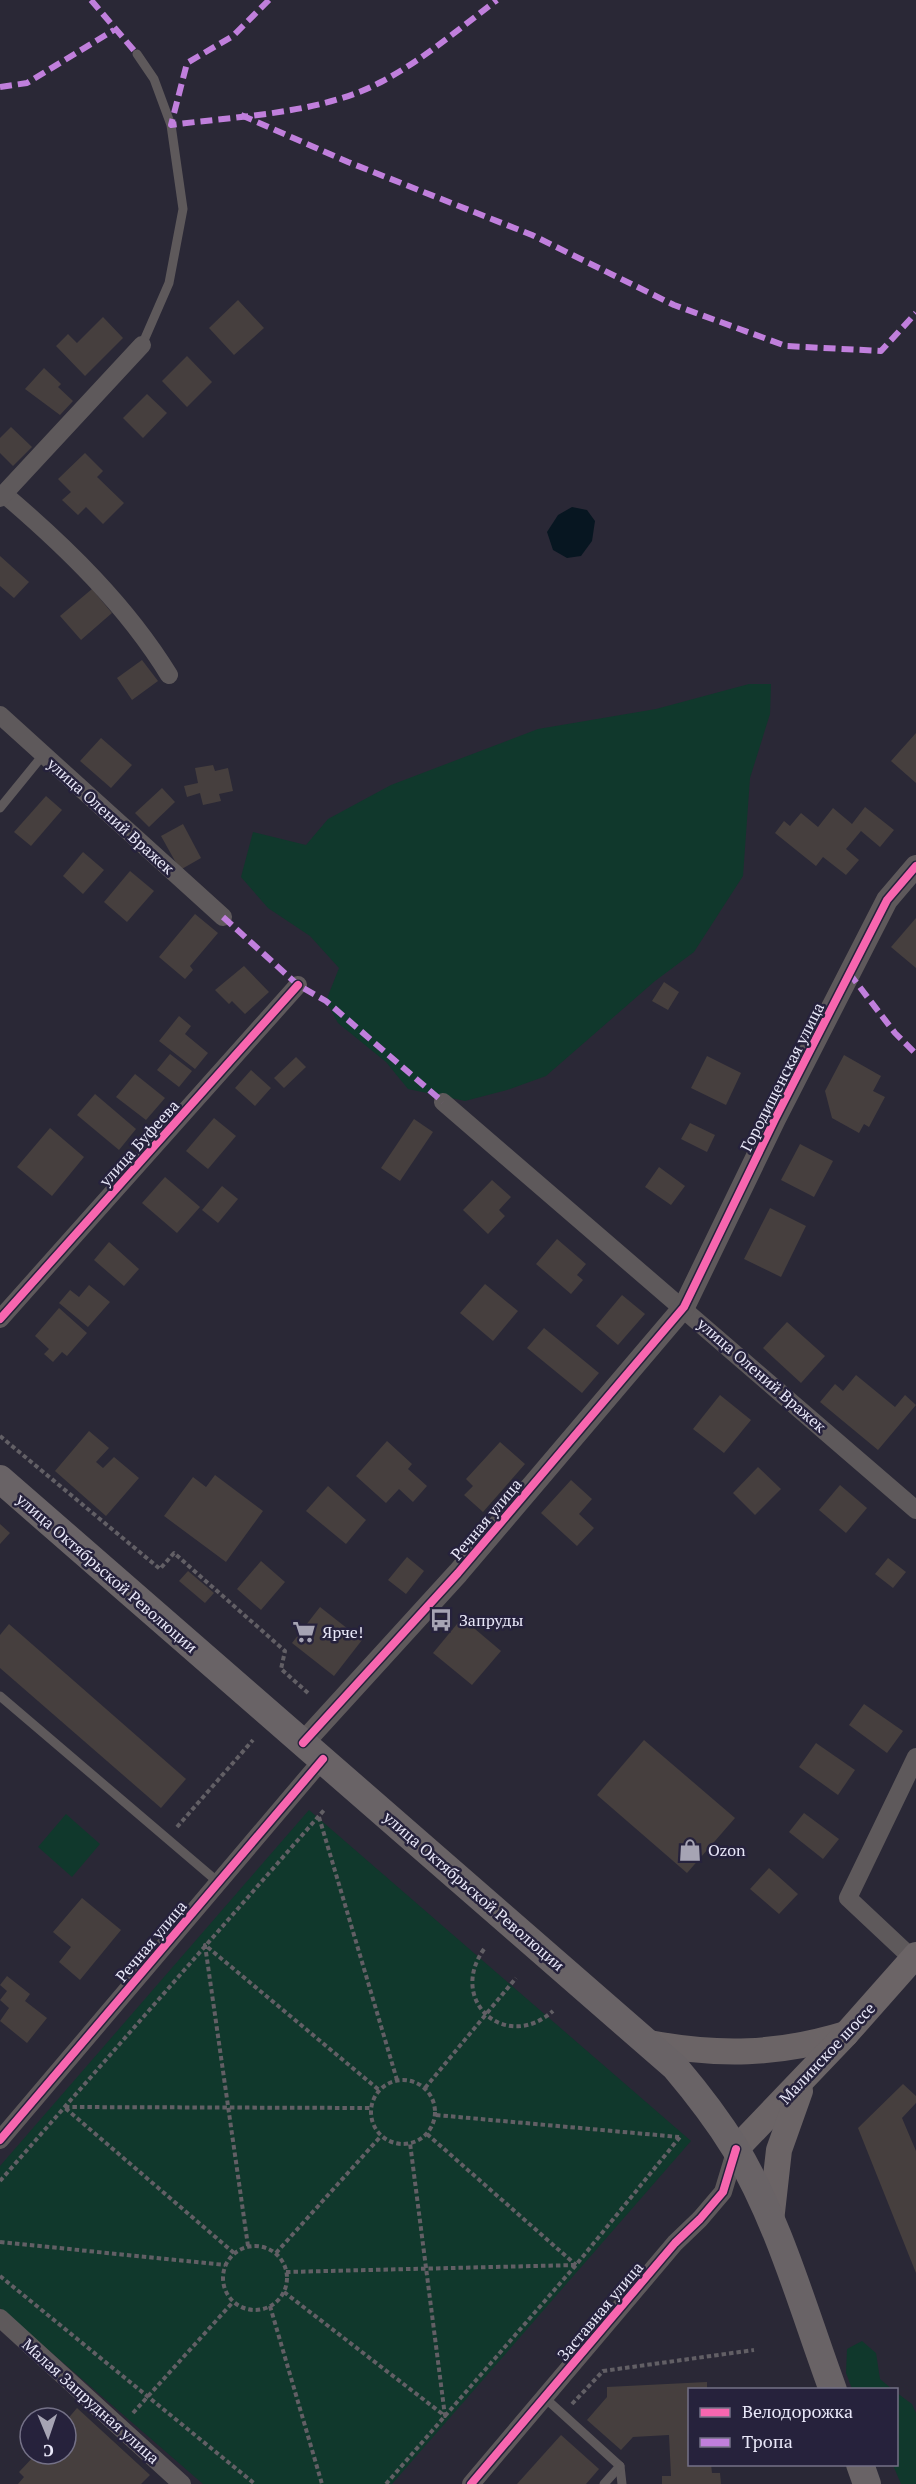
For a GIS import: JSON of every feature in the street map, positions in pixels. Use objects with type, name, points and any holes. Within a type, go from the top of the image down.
[{"type":"main road","name":"улица Октябрьской Революции","points":[[0,1479],[675,2067],[701,2097],[736,2150],[771,2221],[831,2388]]},
{"type":"main road","name":"Малинское шоссе","points":[[736,2150],[846,2034],[914,1957]]},
{"type":"main road","points":[[649,2043],[717,2053],[780,2051],[846,2034]]},
{"type":"main road","points":[[771,2221],[773,2184],[781,2140],[807,2075]]},
{"type":"main road","points":[[861,2466],[867,2484]]},
{"type":"street","points":[[142,345],[2,496],[62,543],[149,642],[169,675]]},
{"type":"street","name":"улица Олений Вражек","points":[[0,715],[223,917]]},
{"type":"street","name":"Городищенская улица","points":[[684,1307],[775,1119],[887,900],[916,866]]},
{"type":"street","name":"улица Буфеева","points":[[0,1319],[298,985]]},
{"type":"street","name":"улица Олений Вражек","points":[[443,1102],[684,1307],[916,1510]]},
{"type":"street","name":"Речная улица","points":[[0,2140],[218,1882],[313,1751],[458,1573],[684,1307]]},
{"type":"street","points":[[914,1957],[848,1898],[916,1757]]},
{"type":"street","name":"Заставная улица","points":[[471,2484],[675,2243],[700,2220],[723,2192],[736,2150]]},
{"type":"street","name":"Малая Запрудная улица","points":[[0,2318],[182,2484]]},
{"type":"lane","points":[[137,54],[154,79],[171,125],[183,209],[169,283],[142,345]]},
{"type":"lane","points":[[0,808],[43,755]]},
{"type":"lane","points":[[0,1696],[218,1882]]},
{"type":"lane","points":[[545,2398],[620,2466],[622,2484]]},
{"type":"lane","points":[[604,2484],[620,2466]]},
{"type":"path","points":[[0,1436],[160,1569],[174,1553],[285,1651],[280,1669],[308,1693]]},
{"type":"path","points":[[167,1839],[253,1740]]},
{"type":"path","points":[[0,2181],[325,1809]]},
{"type":"path","points":[[319,1817],[397,2080]]},
{"type":"path","points":[[205,1945],[379,2090]]},
{"type":"path","points":[[205,1945],[248,2246]]},
{"type":"path","points":[[484,1949],[476,1960],[471,1983],[474,1995],[486,2014],[502,2024],[520,2027],[543,2020],[553,2011]]},
{"type":"path","points":[[425,2088],[516,1978]]},
{"type":"path","points":[[397,2080],[407,2080],[425,2088],[432,2096],[436,2115],[427,2134],[410,2144],[390,2141],[381,2136],[375,2128],[371,2108],[379,2090],[397,2080]]},
{"type":"path","points":[[64,2107],[371,2108]]},
{"type":"path","points":[[64,2107],[234,2253]]},
{"type":"path","points":[[386,2484],[576,2265],[680,2137],[436,2115]]},
{"type":"path","points":[[427,2134],[576,2265]]},
{"type":"path","points":[[276,2254],[381,2136]]},
{"type":"path","points":[[410,2144],[445,2416]]},
{"type":"path","points":[[0,2242],[225,2265]]},
{"type":"path","points":[[248,2246],[258,2246],[276,2254],[286,2272],[284,2292],[270,2306],[251,2311],[232,2302],[223,2285],[225,2265],[234,2253],[248,2246]]},
{"type":"path","points":[[286,2272],[576,2265]]},
{"type":"path","points":[[0,2276],[149,2395],[255,2484]]},
{"type":"path","points":[[284,2292],[445,2416]]},
{"type":"path","points":[[120,2428],[232,2302]]},
{"type":"path","points":[[270,2306],[322,2484]]},
{"type":"path","points":[[563,2414],[603,2371],[754,2350]]},
{"type":"green space","points":[[749,684],[771,684],[770,714],[750,778],[743,876],[694,952],[655,981],[546,1076],[507,1090],[465,1101],[408,1089],[386,1062],[338,1023],[326,1001],[339,968],[310,936],[268,908],[241,877],[253,832],[306,845],[328,819],[391,785],[538,729],[656,709]]},
{"type":"green space","points":[[309,1810],[691,2141],[392,2484],[203,2484],[0,2308],[0,2166]]},
{"type":"green space","points":[[66,1814],[100,1844],[72,1877],[38,1847]]},
{"type":"green space","points":[[862,2341],[876,2353],[880,2379],[891,2388],[852,2388],[846,2373],[847,2349]]},
{"type":"green space","points":[[898,2394],[912,2404],[916,2413],[916,2484],[901,2484],[893,2466],[898,2466]]},
{"type":"water","points":[[572,507],[587,510],[595,521],[592,541],[581,556],[567,558],[553,550],[547,532],[558,515]]},
{"type":"building","points":[[238,300],[264,328],[234,355],[209,328]]},
{"type":"building","points":[[103,317],[123,338],[85,376],[56,346],[68,334],[77,343]]},
{"type":"building","points":[[187,356],[212,382],[187,407],[162,381]]},
{"type":"building","points":[[44,368],[61,384],[58,387],[73,401],[60,415],[25,389]]},
{"type":"building","points":[[147,394],[167,413],[143,438],[123,418]]},
{"type":"building","points":[[11,427],[32,447],[13,466],[0,453],[0,438]]},
{"type":"building","points":[[85,453],[103,471],[97,477],[124,503],[103,524],[86,507],[78,515],[62,500],[71,492],[58,479]]},
{"type":"building","points":[[0,556],[29,582],[14,598],[0,586]]},
{"type":"building","points":[[92,589],[112,613],[81,640],[60,616]]},
{"type":"building","points":[[142,660],[158,681],[132,700],[117,678]]},
{"type":"building","points":[[916,733],[916,783],[891,761]]},
{"type":"building","points":[[101,738],[132,765],[111,788],[80,761]]},
{"type":"building","points":[[213,765],[215,771],[228,768],[233,791],[219,794],[221,801],[203,805],[200,793],[187,797],[184,786],[198,783],[195,768]]},
{"type":"building","points":[[162,788],[175,802],[149,827],[135,813]]},
{"type":"building","points":[[46,796],[62,810],[31,846],[14,832]]},
{"type":"building","points":[[865,807],[894,830],[880,847],[861,831],[846,849],[859,860],[846,875],[823,857],[816,866],[775,833],[784,821],[790,826],[801,813],[818,827],[833,808],[852,824]]},
{"type":"building","points":[[183,824],[201,858],[180,870],[161,836]]},
{"type":"building","points":[[83,852],[104,870],[83,894],[63,876]]},
{"type":"building","points":[[130,871],[154,891],[127,922],[104,902]]},
{"type":"building","points":[[195,914],[218,933],[190,966],[193,970],[185,979],[159,957]]},
{"type":"building","points":[[916,918],[916,968],[891,947]]},
{"type":"building","points":[[244,966],[269,992],[245,1014],[232,1001],[229,1004],[215,990]]},
{"type":"building","points":[[664,982],[679,992],[668,1010],[652,1001]]},
{"type":"building","points":[[179,1016],[191,1026],[185,1034],[208,1053],[195,1069],[159,1041]]},
{"type":"building","points":[[170,1054],[192,1071],[179,1087],[157,1070]]},
{"type":"building","points":[[844,1055],[881,1076],[873,1091],[885,1097],[869,1127],[864,1124],[859,1133],[832,1118],[825,1091]]},
{"type":"building","points":[[707,1056],[741,1073],[726,1105],[691,1088]]},
{"type":"building","points":[[296,1057],[306,1067],[284,1088],[274,1078]]},
{"type":"building","points":[[251,1070],[271,1088],[255,1106],[235,1088]]},
{"type":"building","points":[[135,1074],[165,1098],[146,1120],[116,1097]]},
{"type":"building","points":[[95,1094],[136,1129],[119,1150],[77,1115]]},
{"type":"building","points":[[214,1118],[236,1136],[208,1169],[186,1151]]},
{"type":"building","points":[[414,1119],[433,1132],[400,1181],[381,1168]]},
{"type":"building","points":[[690,1123],[715,1135],[707,1152],[681,1139]]},
{"type":"building","points":[[50,1128],[84,1157],[52,1196],[17,1167]]},
{"type":"building","points":[[800,1144],[833,1161],[814,1197],[781,1180]]},
{"type":"building","points":[[659,1167],[685,1186],[671,1205],[645,1187]]},
{"type":"building","points":[[165,1177],[200,1207],[177,1233],[142,1203]]},
{"type":"building","points":[[492,1180],[511,1197],[499,1210],[505,1216],[488,1234],[463,1210]]},
{"type":"building","points":[[222,1186],[238,1199],[218,1223],[202,1210]]},
{"type":"building","points":[[770,1208],[806,1226],[781,1277],[744,1259]]},
{"type":"building","points":[[557,1239],[586,1264],[577,1275],[583,1280],[571,1294],[536,1264]]},
{"type":"building","points":[[109,1242],[139,1269],[124,1286],[94,1260]]},
{"type":"building","points":[[485,1284],[518,1311],[493,1341],[460,1313]]},
{"type":"building","points":[[89,1285],[110,1302],[88,1327],[59,1303],[70,1290],[79,1297]]},
{"type":"building","points":[[622,1295],[645,1314],[618,1345],[596,1326]]},
{"type":"building","points":[[59,1308],[87,1333],[67,1356],[62,1352],[53,1362],[44,1354],[49,1349],[35,1336]]},
{"type":"building","points":[[787,1322],[825,1356],[801,1383],[763,1348]]},
{"type":"building","points":[[544,1328],[599,1373],[582,1393],[527,1348]]},
{"type":"building","points":[[856,1375],[895,1407],[905,1395],[916,1405],[878,1450],[820,1402],[835,1384],[843,1391]]},
{"type":"building","points":[[720,1395],[751,1420],[724,1453],[693,1429]]},
{"type":"building","points":[[89,1431],[109,1448],[96,1462],[103,1468],[114,1457],[139,1478],[106,1516],[55,1471]]},
{"type":"building","points":[[387,1441],[412,1464],[408,1469],[427,1486],[413,1502],[399,1489],[386,1503],[356,1476]]},
{"type":"building","points":[[500,1442],[525,1464],[483,1512],[464,1495],[473,1486],[466,1479]]},
{"type":"building","points":[[758,1467],[781,1489],[755,1515],[733,1493]]},
{"type":"building","points":[[215,1475],[263,1511],[226,1562],[164,1516],[193,1477],[206,1487]]},
{"type":"building","points":[[571,1480],[592,1499],[579,1514],[594,1528],[577,1546],[541,1513]]},
{"type":"building","points":[[840,1485],[867,1508],[846,1533],[819,1510]]},
{"type":"building","points":[[328,1486],[366,1520],[346,1544],[306,1511]]},
{"type":"building","points":[[0,1524],[10,1533],[0,1544]]},
{"type":"building","points":[[407,1557],[424,1571],[406,1594],[388,1580]]},
{"type":"building","points":[[888,1558],[906,1572],[893,1588],[875,1574]]},
{"type":"building","points":[[261,1561],[285,1582],[261,1610],[237,1589]]},
{"type":"building","points":[[188,1571],[214,1593],[205,1603],[179,1581]]},
{"type":"building","points":[[320,1607],[362,1640],[334,1676],[292,1643]]},
{"type":"building","points":[[462,1618],[501,1651],[472,1685],[433,1653]]},
{"type":"building","points":[[9,1624],[186,1779],[161,1808],[0,1668],[0,1635]]},
{"type":"building","points":[[864,1704],[903,1731],[887,1753],[849,1725]]},
{"type":"building","points":[[644,1740],[735,1818],[687,1873],[597,1795]]},
{"type":"building","points":[[816,1743],[855,1770],[838,1795],[799,1767]]},
{"type":"building","points":[[804,1813],[839,1839],[823,1859],[789,1832]]},
{"type":"building","points":[[769,1868],[798,1894],[779,1914],[750,1889]]},
{"type":"building","points":[[82,1898],[121,1930],[80,1980],[59,1962],[71,1947],[53,1932]]},
{"type":"building","points":[[7,1976],[30,1994],[25,2001],[47,2018],[27,2043],[0,2021],[9,2008],[0,2000],[7,1991],[0,1985]]},
{"type":"building","points":[[903,2084],[916,2096],[916,2103],[902,2118],[916,2151],[916,2273],[858,2128]]},
{"type":"building","points":[[707,2382],[707,2388],[688,2388],[688,2466],[711,2466],[712,2473],[720,2473],[721,2484],[662,2484],[662,2476],[671,2476],[669,2435],[633,2437],[621,2450],[587,2420],[607,2397],[607,2387]]},
{"type":"building","points":[[78,2409],[150,2475],[141,2484],[18,2484],[24,2477],[19,2472],[25,2466],[78,2466]]},
{"type":"building","points":[[561,2435],[599,2469],[586,2484],[517,2484]]},
{"type":"marked path","points":[[91,0],[137,54]]},
{"type":"marked path","points":[[269,0],[233,36],[187,63],[171,125],[279,112],[332,101],[357,93],[412,64],[497,0]]},
{"type":"marked path","points":[[0,87],[27,83],[114,30]]},
{"type":"marked path","points":[[241,115],[348,162],[532,235],[674,305],[786,346],[881,351],[916,313]]},
{"type":"marked path","points":[[223,917],[298,985],[326,1001],[443,1102]]},
{"type":"marked path","points":[[849,973],[895,1033],[916,1054]]},
{"type":"cycle path","points":[[303,1743],[458,1573],[684,1307],[775,1119],[887,900],[916,866]]},
{"type":"cycle path","points":[[0,1319],[298,985]]},
{"type":"cycle path","points":[[0,2140],[323,1759]]},
{"type":"cycle path","points":[[471,2484],[675,2243],[723,2192],[736,2149]]},
{"type":"place","name":"Запруды","points":[[441,1620]]},
{"type":"place","name":"Ярче!","points":[[304,1632]]},
{"type":"place","name":"Ozon","points":[[690,1850]]}]
